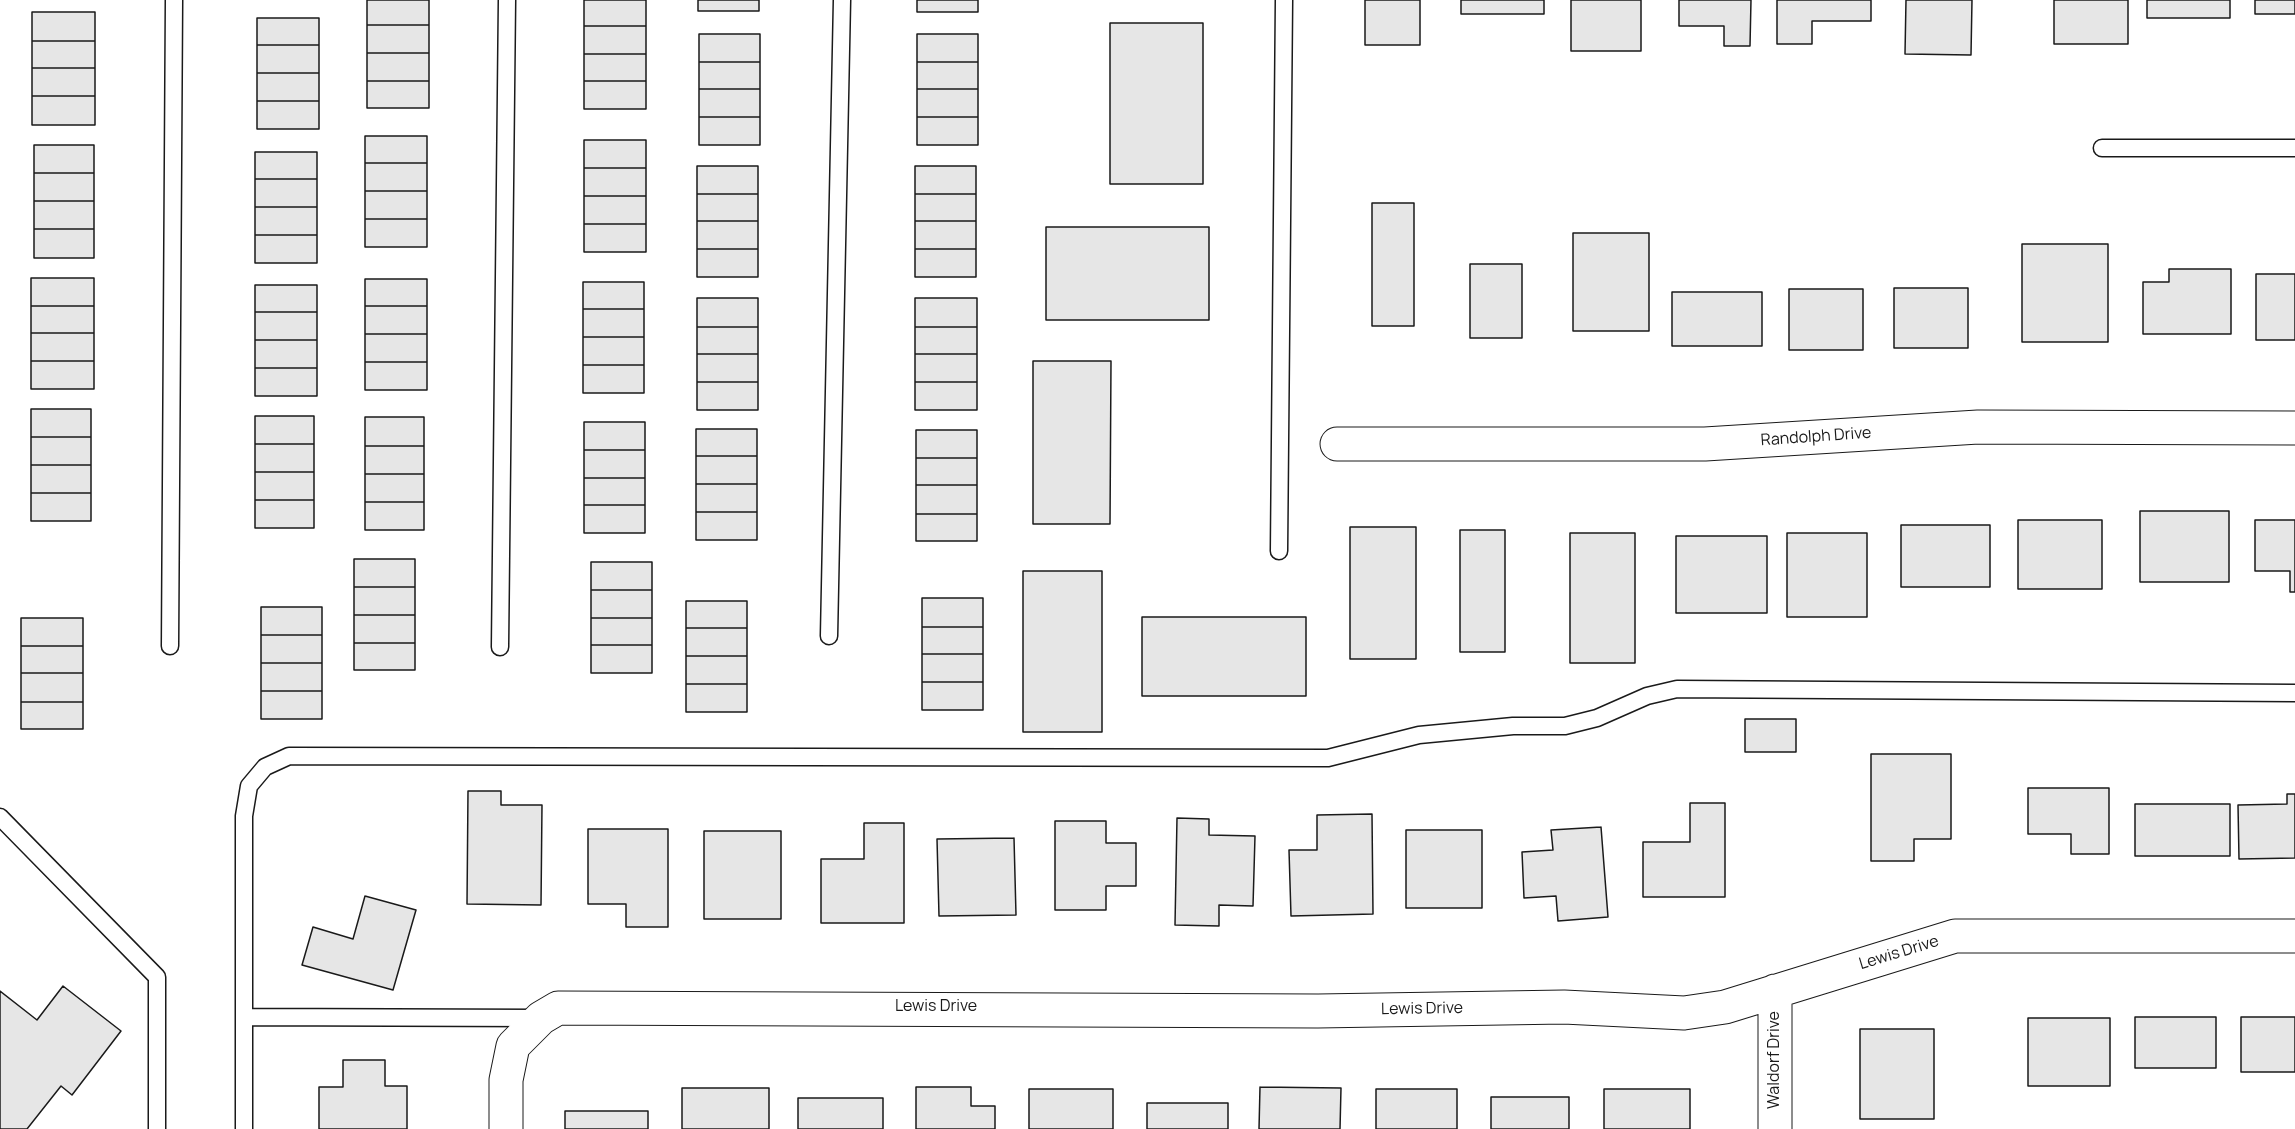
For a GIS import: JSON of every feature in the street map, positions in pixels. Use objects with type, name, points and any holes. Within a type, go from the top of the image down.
[{"type":"street","name":"Randolph Drive","points":[[1337,444],[1705,444],[1978,427],[2295,428]]},
{"type":"street","name":"Lewis Drive","points":[[541,1018],[558,1008],[1318,1011],[1564,1007],[1684,1013],[1725,1007],[1955,936],[2295,936]]},
{"type":"street","name":"Waldorf Drive","points":[[1775,991],[1775,1129]]},
{"type":"street","points":[[506,1129],[506,1080],[513,1046],[541,1018]]},
{"type":"lane","points":[[170,646],[174,0]]},
{"type":"lane","points":[[500,647],[507,0]]},
{"type":"lane","points":[[830,636],[842,0]]},
{"type":"lane","points":[[1279,551],[1284,0]]},
{"type":"lane","points":[[2102,148],[2295,148]]},
{"type":"lane","points":[[244,1129],[244,816],[249,786],[265,767],[289,756],[1328,758],[1381,747],[1419,735],[1513,726],[1565,726],[1597,718],[1647,696],[1677,689],[2295,693]]},
{"type":"lane","points":[[0,817],[157,977],[157,1129]]},
{"type":"lane","points":[[244,1017],[541,1018]]},
{"type":"building","points":[[367,0],[429,0],[429,25],[367,25]]},
{"type":"building","points":[[584,0],[646,0],[646,26],[584,26]]},
{"type":"building","points":[[698,0],[759,0],[759,11],[698,11]]},
{"type":"building","points":[[917,0],[978,0],[978,12],[917,12]]},
{"type":"building","points":[[1365,0],[1420,0],[1420,45],[1365,45]]},
{"type":"building","points":[[1461,0],[1544,0],[1544,14],[1461,14]]},
{"type":"building","points":[[1571,0],[1641,0],[1641,51],[1571,51]]},
{"type":"building","points":[[1679,0],[1751,0],[1750,46],[1724,46],[1724,26],[1679,26]]},
{"type":"building","points":[[1777,0],[1871,0],[1871,21],[1812,21],[1812,44],[1777,44]]},
{"type":"building","points":[[1906,0],[1972,0],[1971,55],[1905,54]]},
{"type":"building","points":[[2054,0],[2128,0],[2128,44],[2054,44]]},
{"type":"building","points":[[2147,0],[2230,0],[2230,18],[2147,18]]},
{"type":"building","points":[[2255,0],[2295,0],[2295,14],[2255,14]]},
{"type":"building","points":[[32,12],[95,12],[95,41],[32,41]]},
{"type":"building","points":[[257,18],[319,18],[319,45],[257,45]]},
{"type":"building","points":[[1110,23],[1203,23],[1203,184],[1110,184]]},
{"type":"building","points":[[367,25],[429,25],[429,53],[367,53]]},
{"type":"building","points":[[584,26],[646,26],[646,54],[584,54]]},
{"type":"building","points":[[699,34],[760,34],[760,62],[699,62]]},
{"type":"building","points":[[917,34],[978,34],[978,62],[917,62]]},
{"type":"building","points":[[32,41],[95,41],[95,68],[32,68]]},
{"type":"building","points":[[257,45],[319,45],[319,73],[257,73]]},
{"type":"building","points":[[367,53],[429,53],[429,81],[367,81]]},
{"type":"building","points":[[584,54],[646,54],[646,81],[584,81]]},
{"type":"building","points":[[699,62],[760,62],[760,89],[699,89]]},
{"type":"building","points":[[917,62],[978,62],[978,89],[917,89]]},
{"type":"building","points":[[32,68],[95,68],[95,96],[32,96]]},
{"type":"building","points":[[257,73],[319,73],[319,101],[257,101]]},
{"type":"building","points":[[367,81],[429,81],[429,108],[367,108]]},
{"type":"building","points":[[584,81],[646,81],[646,109],[584,109]]},
{"type":"building","points":[[699,89],[760,89],[760,117],[699,117]]},
{"type":"building","points":[[917,89],[978,89],[978,117],[917,117]]},
{"type":"building","points":[[32,96],[95,96],[95,125],[32,125]]},
{"type":"building","points":[[257,101],[319,101],[319,129],[257,129]]},
{"type":"building","points":[[699,117],[760,117],[760,145],[699,145]]},
{"type":"building","points":[[917,117],[978,117],[978,145],[917,145]]},
{"type":"building","points":[[365,136],[427,136],[427,163],[365,163]]},
{"type":"building","points":[[584,140],[646,140],[646,168],[584,168]]},
{"type":"building","points":[[34,145],[94,145],[94,173],[34,173]]},
{"type":"building","points":[[255,152],[317,152],[317,179],[255,179]]},
{"type":"building","points":[[365,163],[427,163],[427,191],[365,191]]},
{"type":"building","points":[[697,166],[758,166],[758,194],[697,194]]},
{"type":"building","points":[[915,166],[976,166],[976,194],[915,194]]},
{"type":"building","points":[[584,168],[646,168],[646,196],[584,196]]},
{"type":"building","points":[[34,173],[94,173],[94,201],[34,201]]},
{"type":"building","points":[[255,179],[317,179],[317,207],[255,207]]},
{"type":"building","points":[[365,191],[427,191],[427,219],[365,219]]},
{"type":"building","points":[[697,194],[758,194],[758,221],[697,221]]},
{"type":"building","points":[[915,194],[976,194],[976,221],[915,221]]},
{"type":"building","points":[[584,196],[646,196],[646,224],[584,224]]},
{"type":"building","points":[[34,201],[94,201],[94,229],[34,229]]},
{"type":"building","points":[[1372,203],[1414,203],[1414,326],[1372,326]]},
{"type":"building","points":[[255,207],[317,207],[317,235],[255,235]]},
{"type":"building","points":[[365,219],[427,219],[427,247],[365,247]]},
{"type":"building","points":[[697,221],[758,221],[758,249],[697,249]]},
{"type":"building","points":[[915,221],[976,221],[976,249],[915,249]]},
{"type":"building","points":[[584,224],[646,224],[646,252],[584,252]]},
{"type":"building","points":[[1046,227],[1209,227],[1209,320],[1046,320]]},
{"type":"building","points":[[34,229],[94,229],[94,258],[34,258]]},
{"type":"building","points":[[1573,233],[1649,233],[1649,331],[1573,331]]},
{"type":"building","points":[[255,235],[317,235],[317,263],[255,263]]},
{"type":"building","points":[[2022,244],[2108,244],[2108,342],[2022,342]]},
{"type":"building","points":[[697,249],[758,249],[758,277],[697,277]]},
{"type":"building","points":[[915,249],[976,249],[976,277],[915,277]]},
{"type":"building","points":[[1470,264],[1522,264],[1522,338],[1470,338]]},
{"type":"building","points":[[2169,269],[2231,269],[2231,334],[2143,334],[2143,282],[2169,282]]},
{"type":"building","points":[[2256,274],[2295,274],[2295,340],[2256,340]]},
{"type":"building","points":[[31,278],[94,278],[94,306],[31,306]]},
{"type":"building","points":[[365,279],[427,279],[427,306],[365,306]]},
{"type":"building","points":[[583,282],[644,282],[644,309],[583,309]]},
{"type":"building","points":[[255,285],[317,285],[317,312],[255,312]]},
{"type":"building","points":[[1894,288],[1968,288],[1968,348],[1894,348]]},
{"type":"building","points":[[1789,289],[1863,289],[1863,350],[1789,350]]},
{"type":"building","points":[[1672,292],[1762,292],[1762,346],[1672,346]]},
{"type":"building","points":[[697,298],[758,298],[758,327],[697,327]]},
{"type":"building","points":[[915,298],[977,298],[977,327],[915,327]]},
{"type":"building","points":[[31,306],[94,306],[94,333],[31,333]]},
{"type":"building","points":[[365,306],[427,306],[427,334],[365,334]]},
{"type":"building","points":[[583,309],[644,309],[644,337],[583,337]]},
{"type":"building","points":[[255,312],[317,312],[317,340],[255,340]]},
{"type":"building","points":[[697,327],[758,327],[758,354],[697,354]]},
{"type":"building","points":[[915,327],[977,327],[977,354],[915,354]]},
{"type":"building","points":[[31,333],[94,333],[94,361],[31,361]]},
{"type":"building","points":[[365,334],[427,334],[427,362],[365,362]]},
{"type":"building","points":[[583,337],[644,337],[644,365],[583,365]]},
{"type":"building","points":[[255,340],[317,340],[317,368],[255,368]]},
{"type":"building","points":[[697,354],[758,354],[758,382],[697,382]]},
{"type":"building","points":[[915,354],[977,354],[977,382],[915,382]]},
{"type":"building","points":[[31,361],[94,361],[94,389],[31,389]]},
{"type":"building","points":[[1033,361],[1111,361],[1110,524],[1033,524]]},
{"type":"building","points":[[365,362],[427,362],[427,390],[365,390]]},
{"type":"building","points":[[583,365],[644,365],[644,393],[583,393]]},
{"type":"building","points":[[255,368],[317,368],[317,396],[255,396]]},
{"type":"building","points":[[697,382],[758,382],[758,410],[697,410]]},
{"type":"building","points":[[915,382],[977,382],[977,410],[915,410]]},
{"type":"building","points":[[31,409],[91,409],[91,437],[31,437]]},
{"type":"building","points":[[255,416],[314,416],[314,444],[255,444]]},
{"type":"building","points":[[365,417],[424,417],[424,446],[365,446]]},
{"type":"building","points":[[584,422],[645,422],[645,450],[584,450]]},
{"type":"building","points":[[696,429],[757,429],[757,456],[696,456]]},
{"type":"building","points":[[916,430],[977,430],[977,458],[916,458]]},
{"type":"building","points":[[31,437],[91,437],[91,465],[31,465]]},
{"type":"building","points":[[255,444],[314,444],[314,472],[255,472]]},
{"type":"building","points":[[365,446],[424,446],[424,474],[365,474]]},
{"type":"building","points":[[584,450],[645,450],[645,478],[584,478]]},
{"type":"building","points":[[696,456],[757,456],[757,484],[696,484]]},
{"type":"building","points":[[916,458],[977,458],[977,485],[916,485]]},
{"type":"building","points":[[31,465],[91,465],[91,493],[31,493]]},
{"type":"building","points":[[255,472],[314,472],[314,500],[255,500]]},
{"type":"building","points":[[365,474],[424,474],[424,502],[365,502]]},
{"type":"building","points":[[584,478],[645,478],[645,505],[584,505]]},
{"type":"building","points":[[696,484],[757,484],[757,512],[696,512]]},
{"type":"building","points":[[916,485],[977,485],[977,514],[916,514]]},
{"type":"building","points":[[31,493],[91,493],[91,521],[31,521]]},
{"type":"building","points":[[255,500],[314,500],[314,528],[255,528]]},
{"type":"building","points":[[365,502],[424,502],[424,530],[365,530]]},
{"type":"building","points":[[584,505],[645,505],[645,533],[584,533]]},
{"type":"building","points":[[2140,511],[2229,511],[2229,582],[2140,582]]},
{"type":"building","points":[[696,512],[757,512],[757,540],[696,540]]},
{"type":"building","points":[[916,514],[977,514],[977,541],[916,541]]},
{"type":"building","points":[[2018,520],[2102,520],[2102,589],[2018,589]]},
{"type":"building","points":[[2255,520],[2295,520],[2295,592],[2290,592],[2290,571],[2255,571]]},
{"type":"building","points":[[1901,525],[1990,525],[1990,587],[1901,587]]},
{"type":"building","points":[[1350,527],[1416,527],[1416,659],[1350,659]]},
{"type":"building","points":[[1460,530],[1505,530],[1505,652],[1460,652]]},
{"type":"building","points":[[1570,533],[1635,533],[1635,663],[1570,663]]},
{"type":"building","points":[[1787,533],[1867,533],[1867,617],[1787,617]]},
{"type":"building","points":[[1676,536],[1767,536],[1767,613],[1676,613]]},
{"type":"building","points":[[354,559],[415,559],[415,587],[354,587]]},
{"type":"building","points":[[591,562],[652,562],[652,590],[591,590]]},
{"type":"building","points":[[1023,571],[1102,571],[1102,732],[1023,732]]},
{"type":"building","points":[[354,587],[415,587],[415,615],[354,615]]},
{"type":"building","points":[[591,590],[652,590],[652,618],[591,618]]},
{"type":"building","points":[[922,598],[983,598],[983,627],[922,627]]},
{"type":"building","points":[[686,601],[747,601],[747,628],[686,628]]},
{"type":"building","points":[[261,607],[322,607],[322,635],[261,635]]},
{"type":"building","points":[[354,615],[415,615],[415,643],[354,643]]},
{"type":"building","points":[[1142,617],[1306,617],[1306,696],[1142,696]]},
{"type":"building","points":[[21,618],[83,618],[83,646],[21,646]]},
{"type":"building","points":[[591,618],[652,618],[652,645],[591,645]]},
{"type":"building","points":[[922,627],[983,627],[983,654],[922,654]]},
{"type":"building","points":[[686,628],[747,628],[747,656],[686,656]]},
{"type":"building","points":[[261,635],[322,635],[322,663],[261,663]]},
{"type":"building","points":[[354,643],[415,643],[415,670],[354,670]]},
{"type":"building","points":[[591,645],[652,645],[652,673],[591,673]]},
{"type":"building","points":[[21,646],[83,646],[83,673],[21,673]]},
{"type":"building","points":[[922,654],[983,654],[983,682],[922,682]]},
{"type":"building","points":[[686,656],[747,656],[747,684],[686,684]]},
{"type":"building","points":[[261,663],[322,663],[322,691],[261,691]]},
{"type":"building","points":[[21,673],[83,673],[83,702],[21,702]]},
{"type":"building","points":[[922,682],[983,682],[983,710],[922,710]]},
{"type":"building","points":[[686,684],[747,684],[747,712],[686,712]]},
{"type":"building","points":[[261,691],[322,691],[322,719],[261,719]]},
{"type":"building","points":[[21,702],[83,702],[83,729],[21,729]]},
{"type":"building","points":[[1745,719],[1796,719],[1796,752],[1745,752]]},
{"type":"building","points":[[1871,754],[1951,754],[1951,839],[1914,839],[1914,861],[1871,861]]},
{"type":"building","points":[[2028,788],[2109,788],[2109,854],[2071,854],[2071,834],[2028,834]]},
{"type":"building","points":[[468,791],[501,791],[501,805],[542,805],[541,905],[467,904]]},
{"type":"building","points":[[2287,794],[2295,794],[2295,858],[2239,859],[2238,805],[2287,804]]},
{"type":"building","points":[[1690,803],[1725,803],[1725,897],[1643,897],[1643,842],[1690,842]]},
{"type":"building","points":[[2135,804],[2230,804],[2230,856],[2135,856]]},
{"type":"building","points":[[1372,814],[1373,914],[1291,916],[1289,850],[1317,850],[1317,815]]},
{"type":"building","points":[[1177,818],[1209,819],[1209,835],[1255,836],[1253,906],[1219,905],[1219,926],[1175,925]]},
{"type":"building","points":[[1055,821],[1106,821],[1106,843],[1136,843],[1136,886],[1106,886],[1106,910],[1055,910]]},
{"type":"building","points":[[864,823],[904,823],[904,923],[821,923],[821,859],[864,859]]},
{"type":"building","points":[[1601,827],[1608,917],[1558,921],[1556,896],[1524,898],[1522,852],[1553,850],[1551,830]]},
{"type":"building","points":[[588,829],[668,829],[668,927],[626,927],[626,904],[588,904]]},
{"type":"building","points":[[1406,830],[1482,830],[1482,908],[1406,908]]},
{"type":"building","points":[[704,831],[781,831],[781,919],[704,919]]},
{"type":"building","points":[[1014,838],[1016,915],[939,916],[937,839]]},
{"type":"building","points":[[365,896],[416,910],[393,990],[302,965],[313,927],[353,939]]},
{"type":"building","points":[[63,986],[121,1031],[72,1095],[61,1086],[27,1129],[0,1129],[0,991],[37,1020]]},
{"type":"building","points":[[2135,1017],[2216,1017],[2216,1068],[2135,1068]]},
{"type":"building","points":[[2241,1017],[2295,1017],[2295,1072],[2241,1072]]},
{"type":"building","points":[[2028,1018],[2110,1018],[2110,1086],[2028,1086]]},
{"type":"building","points":[[1860,1029],[1934,1029],[1934,1119],[1860,1119]]},
{"type":"building","points":[[343,1060],[385,1060],[385,1086],[407,1086],[407,1129],[319,1129],[319,1087],[343,1087]]},
{"type":"building","points":[[916,1087],[971,1087],[971,1106],[995,1106],[995,1129],[916,1129]]},
{"type":"building","points":[[1260,1087],[1341,1088],[1340,1129],[1259,1129]]},
{"type":"building","points":[[682,1088],[769,1088],[769,1129],[682,1129]]},
{"type":"building","points":[[1029,1089],[1113,1089],[1113,1129],[1029,1129]]},
{"type":"building","points":[[1376,1089],[1457,1089],[1457,1129],[1376,1129]]},
{"type":"building","points":[[1604,1089],[1690,1089],[1690,1129],[1604,1129]]},
{"type":"building","points":[[1491,1097],[1569,1097],[1569,1129],[1491,1129]]},
{"type":"building","points":[[798,1098],[883,1098],[883,1129],[798,1129]]},
{"type":"building","points":[[1147,1103],[1228,1103],[1228,1129],[1147,1129]]},
{"type":"building","points":[[565,1111],[648,1111],[648,1129],[565,1129]]}]
